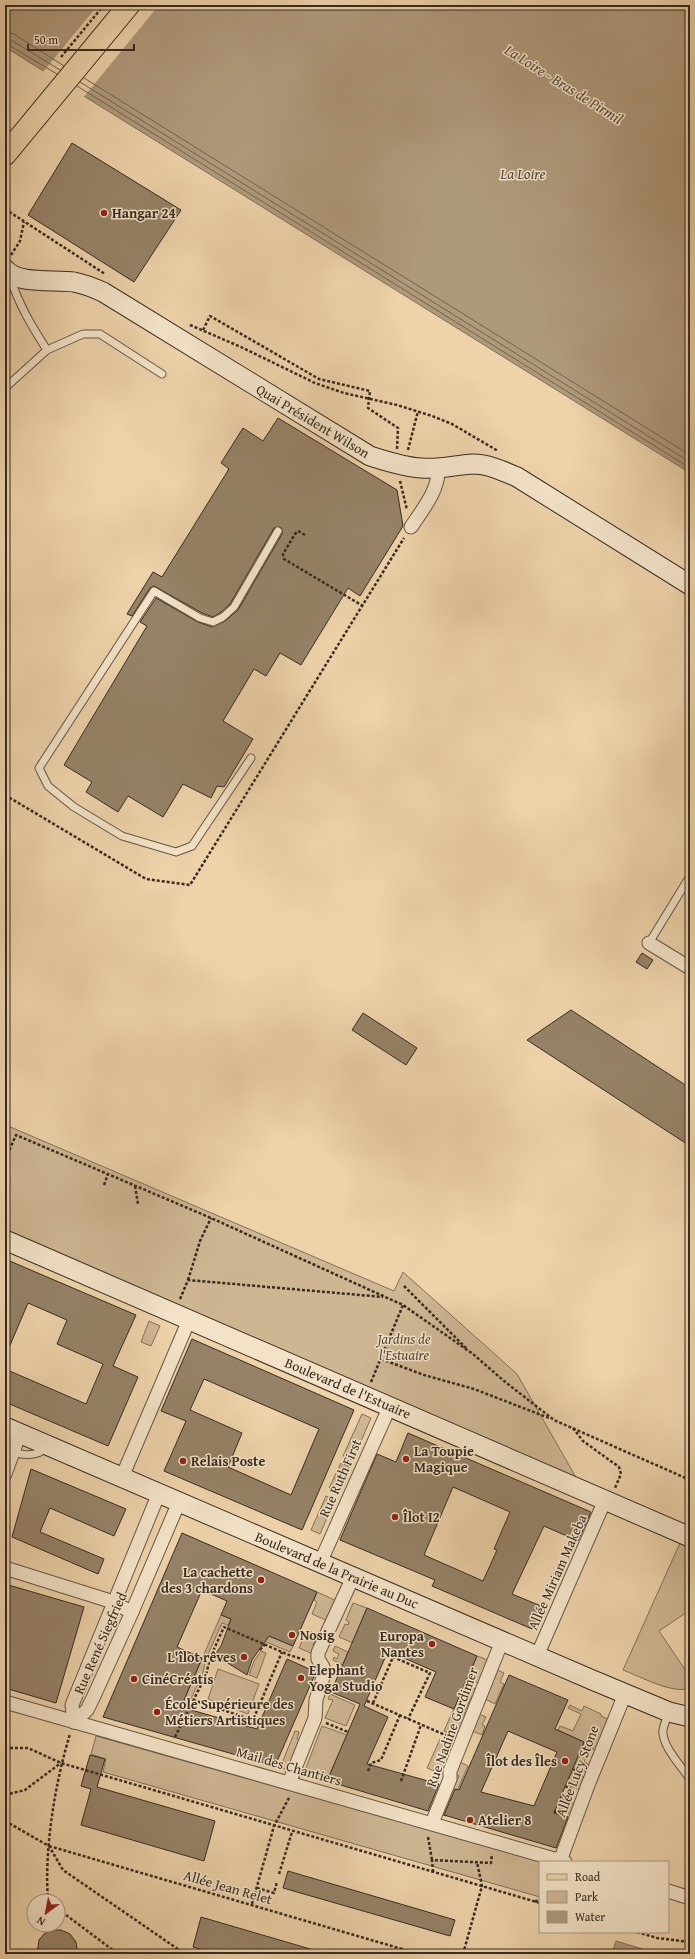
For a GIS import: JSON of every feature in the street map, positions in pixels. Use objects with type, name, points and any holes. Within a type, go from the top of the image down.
[{"type":"main road","points":[[5,155],[129,5]]},
{"type":"main road","name":"Quai Président Wilson","points":[[7,267],[29,280],[76,282],[103,292],[355,449],[370,456],[400,465],[438,469],[474,464],[496,469],[517,477],[690,585]]},
{"type":"main road","name":"Boulevard de l'Estuaire","points":[[5,1240],[690,1537]]},
{"type":"main road","name":"Boulevard de la Prairie au Duc","points":[[12,1430],[626,1694],[669,1712],[690,1717]]},
{"type":"street","points":[[412,527],[439,479],[438,469]]},
{"type":"street","points":[[649,943],[690,968]]},
{"type":"street","points":[[122,1477],[181,1317]]},
{"type":"street","name":"Rue Ruth First","points":[[320,1563],[390,1406]]},
{"type":"street","points":[[5,1474],[12,1430]]},
{"type":"street","name":"Rue René Siegfried","points":[[74,1722],[72,1705],[159,1493]]},
{"type":"street","name":"Allée Miriam Makeba","points":[[537,1656],[605,1500]]},
{"type":"street","name":"Rue René Siegfried","points":[[74,1722],[87,1710],[132,1612],[179,1502]]},
{"type":"street","points":[[5,1568],[114,1603],[132,1612]]},
{"type":"street","points":[[292,1784],[314,1718],[316,1700],[324,1674],[323,1667],[318,1659],[318,1653],[353,1577]]},
{"type":"street","name":"Rue Nadine Gordimer","points":[[429,1823],[450,1779],[450,1770],[502,1641]]},
{"type":"street","points":[[83,1678],[91,1684],[99,1684]]},
{"type":"street","name":"Allée Lucy Stone","points":[[562,1861],[588,1785],[626,1694]]},
{"type":"street","name":"Mail des Chantiers","points":[[5,1702],[562,1861]]},
{"type":"street","points":[[72,1705],[87,1710]]},
{"type":"street","points":[[669,1891],[690,1898]]},
{"type":"lane","points":[[12,135],[32,123]]},
{"type":"lane","points":[[7,267],[18,300],[28,321],[47,350]]},
{"type":"lane","points":[[5,388],[47,350],[83,334],[100,334],[162,374]]},
{"type":"lane","points":[[251,758],[192,846],[176,852],[122,836],[74,807],[48,786],[39,768],[154,591],[200,618],[213,622],[223,617],[234,607],[278,531]]},
{"type":"lane","points":[[649,943],[690,876]]},
{"type":"lane","points":[[9,1450],[21,1455],[36,1454],[42,1452],[48,1445]]},
{"type":"lane","points":[[669,1712],[663,1731],[664,1739],[670,1751],[690,1779]]},
{"type":"path","points":[[5,209],[24,222],[20,241],[7,267]]},
{"type":"path","points":[[5,795],[146,879],[190,885],[412,527],[399,477],[400,465],[397,454],[398,428],[368,408],[370,391],[319,379],[210,316],[203,330],[262,356],[315,383],[344,393],[369,399]]},
{"type":"path","points":[[400,465],[406,456],[418,411]]},
{"type":"path","points":[[305,535],[298,531],[283,554],[284,559],[363,606]]},
{"type":"path","points":[[5,1160],[16,1135],[211,1218],[403,1305],[472,1354],[554,1420]]},
{"type":"path","points":[[5,1150],[9,1151]]},
{"type":"path","points":[[104,1184],[108,1174]]},
{"type":"path","points":[[134,1186],[138,1204]]},
{"type":"path","points":[[181,1317],[188,1280],[200,1241],[211,1218]]},
{"type":"path","points":[[188,1280],[386,1297]]},
{"type":"path","points":[[404,1286],[472,1354]]},
{"type":"path","points":[[352,1390],[355,1383],[369,1388],[403,1305]]},
{"type":"path","points":[[381,1359],[424,1375],[474,1389],[554,1420],[690,1480]]},
{"type":"path","points":[[572,1428],[583,1441],[619,1467],[621,1474],[613,1493],[605,1500]]},
{"type":"path","points":[[175,1737],[206,1675],[210,1658],[224,1626],[301,1660],[318,1659]]},
{"type":"path","points":[[260,1650],[264,1644]]},
{"type":"path","points":[[193,1700],[253,1720],[282,1652]]},
{"type":"path","points":[[373,1703],[393,1657],[430,1673],[408,1719]]},
{"type":"path","points":[[367,1701],[461,1742]]},
{"type":"path","points":[[368,1771],[370,1762],[381,1760],[400,1716]]},
{"type":"path","points":[[314,1718],[348,1732]]},
{"type":"path","points":[[48,1893],[49,1846],[61,1763],[74,1722]]},
{"type":"path","points":[[401,1781],[421,1725]]},
{"type":"path","points":[[5,1748],[28,1748],[61,1763],[292,1832],[539,1903]]},
{"type":"path","points":[[5,1796],[25,1790],[61,1763]]},
{"type":"path","points":[[252,1904],[274,1826],[292,1784]]},
{"type":"path","name":"Allée Jean Relet","points":[[5,1821],[49,1846],[402,1949],[400,1954]]},
{"type":"path","points":[[429,1823],[433,1872]]},
{"type":"path","points":[[279,1874],[292,1832]]},
{"type":"path","points":[[432,1860],[491,1863],[493,1841]]},
{"type":"path","points":[[49,1846],[63,1870],[185,1954]]},
{"type":"path","points":[[463,1954],[482,1886],[477,1862]]},
{"type":"path","points":[[256,1888],[274,1893],[277,1882]]},
{"type":"path","points":[[535,1902],[539,1899]]},
{"type":"path","points":[[66,1915],[118,1954]]},
{"type":"path","points":[[640,1933],[657,1938],[690,1942]]},
{"type":"path","points":[[685,1954],[690,1951]]},
{"type":"green space","name":"Jardins de l'Estuaire","points":[[8,1126],[394,1291],[403,1272],[517,1374],[578,1481],[5,1236],[5,1134]]},
{"type":"green space","points":[[149,1321],[160,1326],[151,1346],[141,1342]]},
{"type":"green space","points":[[362,1414],[371,1418],[353,1460],[343,1456]]},
{"type":"green space","points":[[341,1463],[350,1467],[338,1492],[329,1488]]},
{"type":"green space","points":[[326,1496],[335,1500],[320,1534],[311,1530]]},
{"type":"green space","points":[[680,1543],[690,1547],[690,1610],[659,1631],[690,1677],[690,1688],[675,1689],[666,1687],[623,1670]]},
{"type":"green space","points":[[317,1592],[337,1601],[328,1621],[312,1614],[317,1602],[314,1600]]},
{"type":"green space","points":[[353,1603],[367,1608],[353,1643],[339,1637],[345,1624],[348,1625],[349,1622],[346,1620]]},
{"type":"green space","points":[[221,1615],[231,1619],[228,1625],[222,1623],[206,1659],[202,1676],[173,1736],[169,1735]]},
{"type":"green space","points":[[252,1629],[293,1646],[290,1652],[250,1635]]},
{"type":"green space","points":[[307,1630],[318,1635],[313,1645],[316,1647],[313,1654],[299,1648]]},
{"type":"green space","points":[[335,1646],[348,1652],[343,1665],[333,1660],[334,1657],[337,1659],[339,1654],[333,1651]]},
{"type":"green space","points":[[261,1651],[266,1653],[257,1678],[249,1675],[254,1661]]},
{"type":"green space","points":[[477,1656],[488,1660],[483,1671],[481,1684],[467,1678]]},
{"type":"green space","points":[[218,1669],[259,1684],[248,1714],[208,1699]]},
{"type":"green space","points":[[495,1669],[504,1673],[500,1682],[504,1684],[495,1704],[485,1699]]},
{"type":"green space","points":[[468,1686],[479,1690],[476,1697],[472,1696],[464,1713],[469,1715],[459,1738],[444,1731],[457,1701],[461,1703]]},
{"type":"green space","points":[[330,1694],[355,1705],[346,1726],[325,1718],[333,1700],[328,1699]]},
{"type":"green space","points":[[570,1705],[582,1711],[584,1706],[610,1720],[598,1748],[596,1747],[595,1750],[583,1745],[584,1742],[558,1730],[560,1726],[573,1731],[581,1714],[568,1708]]},
{"type":"green space","points":[[479,1714],[486,1717],[482,1725],[485,1726],[482,1735],[472,1731]]},
{"type":"green space","points":[[322,1726],[347,1735],[327,1781],[306,1775],[308,1770],[306,1768]]},
{"type":"green space","points":[[295,1731],[299,1732],[297,1739],[301,1740],[291,1770],[280,1768]]},
{"type":"green space","points":[[96,1736],[539,1861],[539,1897],[103,1772],[106,1759],[91,1754]]},
{"type":"green space","points":[[440,1739],[456,1746],[445,1772],[436,1768],[434,1771],[427,1768]]},
{"type":"green space","points":[[585,1748],[589,1750],[584,1762],[588,1764],[584,1772],[573,1767]]},
{"type":"green space","points":[[458,1761],[468,1766],[446,1816],[440,1814],[459,1776],[453,1773]]},
{"type":"green space","points":[[572,1772],[586,1778],[580,1790],[566,1784]]},
{"type":"green space","points":[[563,1799],[577,1805],[575,1815],[559,1810]]},
{"type":"water","name":"La Loire","points":[[5,5],[690,5],[690,473],[5,47]]},
{"type":"water","points":[[616,1941],[659,1954],[612,1954]]},
{"type":"pier","points":[[98,5],[159,5],[83,98],[43,72]]},
{"type":"building","name":"Hangar 24","points":[[72,143],[181,210],[134,282],[28,215]]},
{"type":"building","points":[[278,418],[397,490],[403,526],[360,596],[348,588],[301,665],[280,653],[266,676],[254,669],[223,721],[253,739],[224,787],[217,786],[211,798],[183,784],[163,817],[128,796],[118,812],[86,792],[92,782],[64,765],[147,626],[140,622],[156,598],[198,622],[212,627],[225,621],[238,610],[282,534],[282,529],[280,527],[274,528],[230,604],[213,617],[202,613],[154,586],[150,588],[132,616],[127,614],[153,572],[162,577],[229,469],[221,463],[243,428],[263,441]]},
{"type":"building","points":[[642,953],[653,960],[647,969],[636,962]]},
{"type":"building","points":[[571,1010],[690,1088],[690,1146],[527,1040]]},
{"type":"building","points":[[363,1013],[417,1048],[406,1065],[352,1030]]},
{"type":"building","points":[[5,1259],[136,1315],[113,1366],[138,1377],[108,1446],[5,1402],[5,1369],[86,1404],[103,1364],[57,1344],[67,1320],[28,1303],[5,1357]]},
{"type":"building","points":[[192,1339],[354,1410],[302,1530],[164,1471],[186,1421],[161,1411]],"holes":[[[204,1379],[319,1429],[291,1495],[228,1467],[242,1433],[190,1410]]]},
{"type":"building","points":[[408,1433],[591,1512],[578,1541],[544,1526],[512,1594],[541,1606],[532,1629],[432,1586],[435,1580],[340,1540],[377,1454],[396,1462]],"holes":[[[453,1487],[510,1512],[494,1549],[497,1550],[483,1581],[424,1555]]]},
{"type":"building","points":[[31,1469],[126,1509],[114,1536],[50,1508],[40,1532],[104,1559],[98,1574],[12,1537]]},
{"type":"building","points":[[182,1533],[317,1592],[293,1646],[269,1636],[252,1660],[247,1675],[226,1662],[212,1659],[221,1646],[231,1619],[221,1615],[227,1601],[202,1590],[177,1647],[202,1658],[181,1707],[257,1729],[287,1659],[316,1672],[275,1766],[103,1717]]},
{"type":"building","points":[[5,1584],[84,1607],[56,1703],[5,1688]]},
{"type":"building","points":[[367,1608],[477,1656],[454,1709],[425,1697],[436,1672],[388,1651],[364,1706],[388,1717],[367,1764],[439,1784],[428,1811],[327,1781],[360,1704],[331,1692]]},
{"type":"building","name":"Îlot des Îles","points":[[509,1675],[568,1700],[555,1729],[584,1742],[554,1813],[568,1817],[556,1848],[444,1815],[455,1789],[459,1790]],"holes":[[[508,1731],[557,1752],[534,1806],[481,1792]]]},
{"type":"building","points":[[90,1755],[105,1759],[97,1787],[215,1821],[204,1861],[81,1825],[91,1789],[81,1786]]},
{"type":"building","points":[[288,1871],[455,1920],[450,1936],[283,1888]]},
{"type":"building","points":[[201,1917],[317,1951],[316,1954],[217,1954],[193,1947]]},
{"type":"building","points":[[66,1932],[70,1934],[76,1942],[78,1954],[37,1954],[39,1940],[44,1934]]},
{"type":"place","name":"Hangar 24","points":[[104,213]]},
{"type":"place","name":"La Toupie Magique","points":[[406,1459]]},
{"type":"place","name":"Relais Poste","points":[[183,1461]]},
{"type":"place","name":"Îlot I2","points":[[395,1517]]},
{"type":"place","name":"La cachette des 3 chardons","points":[[261,1580]]},
{"type":"place","name":"Nosig","points":[[292,1635]]},
{"type":"place","name":"Europa Nantes","points":[[432,1644]]},
{"type":"place","name":"L'îlot rêves","points":[[244,1657]]},
{"type":"place","name":"Elephant Yoga Studio","points":[[301,1678]]},
{"type":"place","name":"CinéCréatis","points":[[134,1679]]},
{"type":"place","name":"École Supérieure des Métiers Artistiques","points":[[157,1712]]},
{"type":"place","name":"Îlot des Îles","points":[[565,1761]]},
{"type":"place","name":"Atelier 8","points":[[470,1820]]},
{"type":"water label","name":"La Loire - Bras de Pirmil","points":[[564,84]]}]
